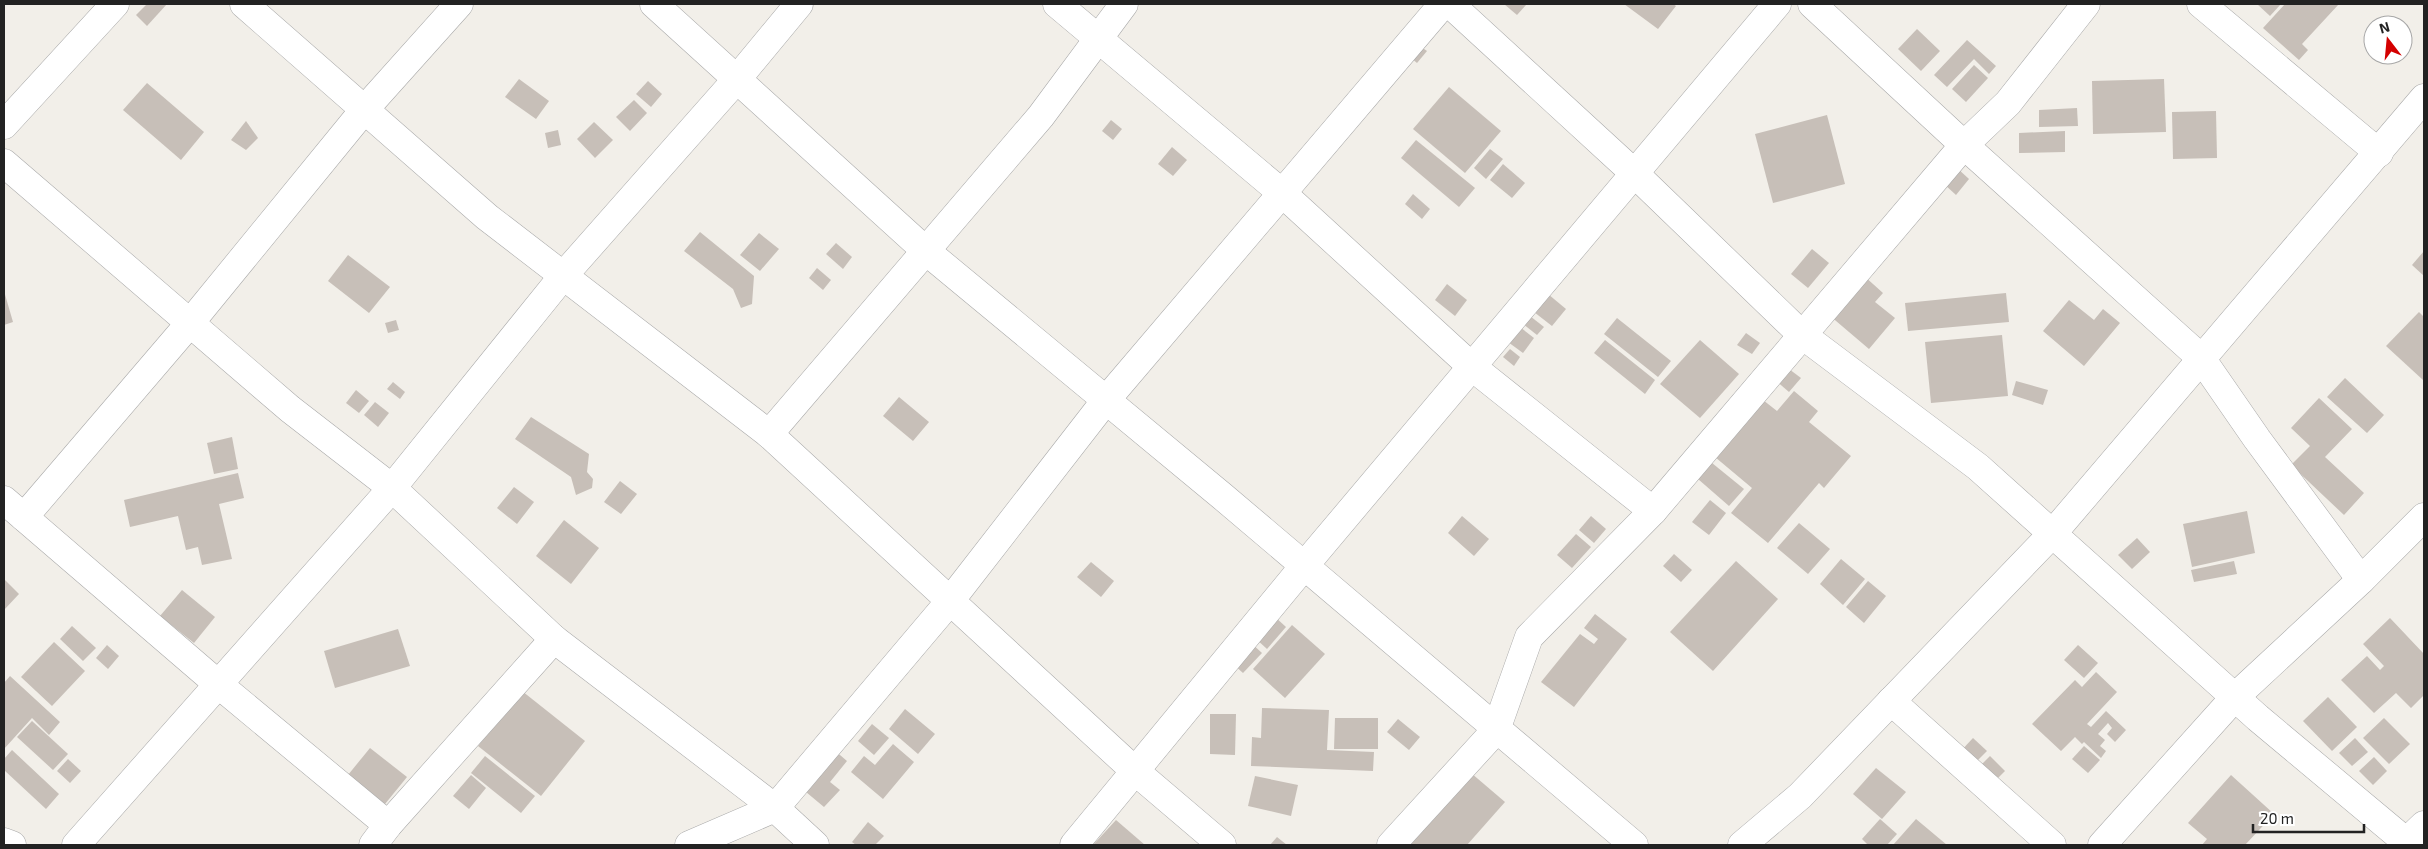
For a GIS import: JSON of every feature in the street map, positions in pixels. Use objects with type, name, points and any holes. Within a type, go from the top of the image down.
[{"type":"street","points":[[4,125],[115,4]]},
{"type":"street","points":[[244,4],[487,217],[769,434],[1135,771],[1222,845]]},
{"type":"street","points":[[24,517],[190,323],[364,110],[459,4]]},
{"type":"street","points":[[654,4],[926,251],[1304,566],[1634,845]]},
{"type":"street","points":[[76,845],[392,488],[563,276],[737,79],[799,4]]},
{"type":"street","points":[[1057,4],[1097,40],[1282,193],[1471,366],[1653,511]]},
{"type":"street","points":[[769,434],[1041,116],[1124,4]]},
{"type":"street","points":[[689,845],[775,808],[950,601],[1106,400],[1443,4]]},
{"type":"street","points":[[1450,4],[1633,172],[1801,334],[1978,467],[2235,697],[2411,839]]},
{"type":"street","points":[[1074,845],[1633,172],[1777,4]]},
{"type":"street","points":[[1812,4],[1964,145],[2200,358],[2361,580]]},
{"type":"street","points":[[1391,845],[1496,730],[1528,637],[1653,511],[1801,334],[1964,145],[2008,103],[2086,4]]},
{"type":"street","points":[[2201,4],[2379,153]]},
{"type":"street","points":[[1742,845],[1800,796],[2053,533],[2200,358],[2379,153],[2424,98]]},
{"type":"street","points":[[4,163],[290,409],[392,488],[554,639],[775,808],[815,845]]},
{"type":"street","points":[[4,500],[218,684],[380,835],[554,639]]},
{"type":"street","points":[[2102,845],[2235,697],[2361,580],[2424,517]]},
{"type":"street","points":[[1891,701],[2052,845]]},
{"type":"street","points":[[4,842],[12,845]]},
{"type":"building","points":[[147,4],[167,4],[147,26],[136,15]]},
{"type":"building","points":[[1504,4],[1527,4],[1517,15]]},
{"type":"building","points":[[1624,4],[1673,4],[1676,6],[1658,29]]},
{"type":"building","points":[[2257,4],[2281,4],[2270,16]]},
{"type":"building","points":[[2285,4],[2339,4],[2302,44],[2308,50],[2299,60],[2263,28]]},
{"type":"building","points":[[1917,29],[1940,51],[1921,71],[1898,49]]},
{"type":"building","points":[[1967,40],[1996,66],[1989,74],[1974,59],[1947,87],[1934,75]]},
{"type":"building","points":[[1414,42],[1427,51],[1417,63],[1405,53]]},
{"type":"building","points":[[1974,65],[1988,78],[1966,102],[1952,89]]},
{"type":"building","points":[[519,79],[549,101],[536,119],[505,97]]},
{"type":"building","points":[[2164,79],[2166,132],[2093,134],[2092,81]]},
{"type":"building","points":[[648,81],[662,94],[651,107],[636,94]]},
{"type":"building","points":[[147,83],[204,132],[181,160],[123,110]]},
{"type":"building","points":[[1449,87],[1501,131],[1465,173],[1413,129]]},
{"type":"building","points":[[634,100],[647,113],[630,131],[616,117]]},
{"type":"building","points":[[2077,108],[2078,126],[2039,127],[2039,110]]},
{"type":"building","points":[[2216,111],[2217,158],[2173,159],[2172,112]]},
{"type":"building","points":[[1827,115],[1845,184],[1773,203],[1755,134]]},
{"type":"building","points":[[1111,120],[1122,129],[1113,140],[1102,131]]},
{"type":"building","points":[[246,121],[258,138],[246,150],[231,140]]},
{"type":"building","points":[[594,122],[613,140],[595,158],[577,139]]},
{"type":"building","points":[[558,130],[561,145],[548,148],[545,133]]},
{"type":"building","points":[[2065,131],[2065,152],[2019,153],[2019,133]]},
{"type":"building","points":[[1416,140],[1475,188],[1459,207],[1401,158]]},
{"type":"building","points":[[1172,147],[1187,160],[1173,176],[1158,164]]},
{"type":"building","points":[[1490,149],[1503,159],[1486,179],[1474,168]]},
{"type":"building","points":[[1503,164],[1525,183],[1512,198],[1490,180]]},
{"type":"building","points":[[1957,168],[1969,179],[1956,195],[1944,184]]},
{"type":"building","points":[[1413,194],[1430,209],[1422,219],[1405,204]]},
{"type":"building","points":[[700,232],[754,276],[752,304],[741,308],[733,289],[684,251]]},
{"type":"building","points":[[759,233],[779,249],[760,271],[740,255]]},
{"type":"building","points":[[836,243],[852,257],[843,269],[826,254]]},
{"type":"building","points":[[1812,249],[1829,263],[1808,288],[1791,274]]},
{"type":"building","points":[[2424,251],[2424,276],[2412,265]]},
{"type":"building","points":[[348,255],[390,287],[369,313],[328,281]]},
{"type":"building","points":[[817,268],[831,280],[823,290],[809,278]]},
{"type":"building","points":[[1863,275],[1883,293],[1875,302],[1895,318],[1869,349],[1829,315]]},
{"type":"building","points":[[1447,284],[1467,300],[1455,316],[1435,300]]},
{"type":"building","points":[[4,291],[13,322],[4,325]]},
{"type":"building","points":[[2006,293],[2009,322],[1908,331],[1905,303]]},
{"type":"building","points":[[1548,294],[1566,309],[1552,326],[1534,312]]},
{"type":"building","points":[[2069,300],[2094,320],[2103,309],[2120,323],[2084,366],[2043,331]]},
{"type":"building","points":[[2419,312],[2424,317],[2423,380],[2386,346]]},
{"type":"building","points":[[1530,316],[1544,327],[1537,335],[1523,324]]},
{"type":"building","points":[[1617,318],[1671,361],[1658,377],[1604,334]]},
{"type":"building","points":[[396,320],[399,330],[388,333],[385,323]]},
{"type":"building","points":[[1520,327],[1534,338],[1523,353],[1508,342]]},
{"type":"building","points":[[1746,333],[1760,343],[1752,354],[1737,345]]},
{"type":"building","points":[[2002,335],[2008,396],[1931,403],[1925,342]]},
{"type":"building","points":[[1605,340],[1655,380],[1645,394],[1594,353]]},
{"type":"building","points":[[1700,340],[1739,374],[1700,418],[1660,384]]},
{"type":"building","points":[[1510,349],[1520,357],[1514,366],[1503,357]]},
{"type":"building","points":[[1785,366],[1801,378],[1789,392],[1775,380]]},
{"type":"building","points":[[2345,378],[2384,415],[2367,433],[2327,397]]},
{"type":"building","points":[[2016,381],[2048,390],[2043,405],[2012,395]]},
{"type":"building","points":[[393,382],[405,392],[400,399],[387,389]]},
{"type":"building","points":[[356,390],[369,401],[359,413],[346,403]]},
{"type":"building","points":[[1794,391],[1818,411],[1809,422],[1851,456],[1824,488],[1819,483],[1768,543],[1731,513],[1752,488],[1715,457],[1763,400],[1777,411]]},
{"type":"building","points":[[899,397],[929,422],[913,441],[883,416]]},
{"type":"building","points":[[2319,398],[2352,429],[2325,457],[2364,493],[2344,515],[2291,465],[2310,446],[2291,428]]},
{"type":"building","points":[[375,402],[389,413],[378,427],[364,415]]},
{"type":"building","points":[[531,417],[589,454],[587,472],[593,479],[592,488],[576,495],[571,477],[515,439]]},
{"type":"building","points":[[232,437],[238,469],[214,474],[207,443]]},
{"type":"building","points":[[1712,463],[1744,489],[1729,506],[1698,479]]},
{"type":"building","points":[[238,473],[244,498],[219,504],[232,559],[202,565],[198,547],[186,550],[178,516],[130,527],[124,500]]},
{"type":"building","points":[[620,481],[637,494],[621,514],[604,502]]},
{"type":"building","points":[[514,487],[534,502],[517,524],[497,508]]},
{"type":"building","points":[[1710,500],[1726,513],[1709,535],[1692,522]]},
{"type":"building","points":[[2247,511],[2255,553],[2192,567],[2183,524]]},
{"type":"building","points":[[1462,516],[1489,539],[1474,556],[1448,533]]},
{"type":"building","points":[[1591,516],[1606,529],[1594,543],[1579,530]]},
{"type":"building","points":[[564,520],[599,548],[571,584],[536,556]]},
{"type":"building","points":[[1799,523],[1830,549],[1808,574],[1777,548]]},
{"type":"building","points":[[1576,534],[1591,547],[1572,568],[1557,555]]},
{"type":"building","points":[[2137,538],[2150,552],[2132,569],[2118,555]]},
{"type":"building","points":[[1674,554],[1692,570],[1681,582],[1663,566]]},
{"type":"building","points":[[1841,559],[1865,579],[1843,605],[1820,584]]},
{"type":"building","points":[[1736,561],[1778,599],[1713,671],[1670,632]]},
{"type":"building","points":[[2234,561],[2237,574],[2194,582],[2191,570]]},
{"type":"building","points":[[1091,562],[1114,581],[1101,597],[1077,577]]},
{"type":"building","points":[[4,579],[19,594],[4,610]]},
{"type":"building","points":[[1868,581],[1886,596],[1864,623],[1846,607]]},
{"type":"building","points":[[182,590],[215,617],[194,643],[160,616]]},
{"type":"building","points":[[1595,614],[1627,639],[1574,707],[1541,682],[1580,634],[1594,644],[1598,639],[1584,628]]},
{"type":"building","points":[[1274,616],[1286,627],[1267,649],[1255,638]]},
{"type":"building","points":[[2390,618],[2424,654],[2424,695],[2411,708],[2396,693],[2374,713],[2341,680],[2367,656],[2380,670],[2384,666],[2363,644]]},
{"type":"building","points":[[1292,625],[1325,654],[1285,698],[1253,669]]},
{"type":"building","points":[[72,626],[96,648],[83,661],[60,639]]},
{"type":"building","points":[[398,629],[410,666],[335,688],[324,651]]},
{"type":"building","points":[[54,642],[85,671],[52,706],[21,677]]},
{"type":"building","points":[[1251,643],[1262,653],[1243,673],[1233,664]]},
{"type":"building","points":[[107,645],[119,656],[108,669],[96,658]]},
{"type":"building","points":[[2078,645],[2098,663],[2084,678],[2064,660]]},
{"type":"building","points":[[2096,672],[2117,692],[2087,724],[2091,727],[2106,711],[2126,730],[2115,742],[2107,734],[2112,728],[2108,723],[2098,734],[2105,740],[2100,746],[2106,751],[2101,758],[2084,742],[2082,744],[2075,737],[2061,751],[2032,724],[2075,680],[2082,687]]},
{"type":"building","points":[[10,676],[60,722],[49,735],[32,718],[4,749],[4,683]]},
{"type":"building","points":[[522,691],[585,741],[541,796],[478,746]]},
{"type":"building","points":[[2328,697],[2357,727],[2332,751],[2303,721]]},
{"type":"building","points":[[1262,708],[1329,710],[1327,750],[1374,752],[1373,771],[1251,766],[1252,737],[1261,738]]},
{"type":"building","points":[[905,709],[935,734],[918,754],[889,729]]},
{"type":"building","points":[[1210,714],[1236,714],[1235,755],[1210,754]]},
{"type":"building","points":[[1335,718],[1378,718],[1378,749],[1334,749]]},
{"type":"building","points":[[2384,718],[2410,744],[2389,764],[2363,738]]},
{"type":"building","points":[[1398,719],[1420,737],[1409,750],[1387,732]]},
{"type":"building","points":[[32,721],[68,754],[53,770],[17,737]]},
{"type":"building","points":[[872,724],[889,738],[874,755],[858,741]]},
{"type":"building","points":[[1973,738],[1987,751],[1972,766],[1959,753]]},
{"type":"building","points":[[2355,738],[2368,752],[2352,766],[2339,753]]},
{"type":"building","points":[[893,744],[914,762],[883,799],[851,772],[864,756],[875,765]]},
{"type":"building","points":[[2084,746],[2100,760],[2088,773],[2072,759]]},
{"type":"building","points":[[370,748],[407,777],[385,804],[348,775]]},
{"type":"building","points":[[833,749],[847,761],[830,782],[840,790],[824,807],[800,787]]},
{"type":"building","points":[[12,750],[59,794],[46,809],[4,770],[4,759]]},
{"type":"building","points":[[485,756],[535,796],[521,813],[471,773]]},
{"type":"building","points":[[1990,756],[2005,771],[1994,782],[1978,768]]},
{"type":"building","points":[[2374,757],[2387,771],[2373,785],[2359,771]]},
{"type":"building","points":[[68,759],[81,771],[70,783],[57,771]]},
{"type":"building","points":[[1464,767],[1505,802],[1467,845],[1396,845]]},
{"type":"building","points":[[1876,768],[1906,792],[1882,819],[1853,794]]},
{"type":"building","points":[[471,775],[486,788],[469,809],[453,796]]},
{"type":"building","points":[[2231,775],[2274,814],[2245,845],[2202,845],[2207,839],[2188,823]]},
{"type":"building","points":[[1255,776],[1298,785],[1291,816],[1248,806]]},
{"type":"building","points":[[1880,819],[1897,834],[1887,845],[1868,845],[1862,839]]},
{"type":"building","points":[[1916,819],[1947,845],[1893,845]]},
{"type":"building","points":[[1116,820],[1145,845],[1093,845]]},
{"type":"building","points":[[868,822],[884,836],[875,845],[856,845],[852,842]]},
{"type":"building","points":[[1277,837],[1287,845],[1270,845]]}]
